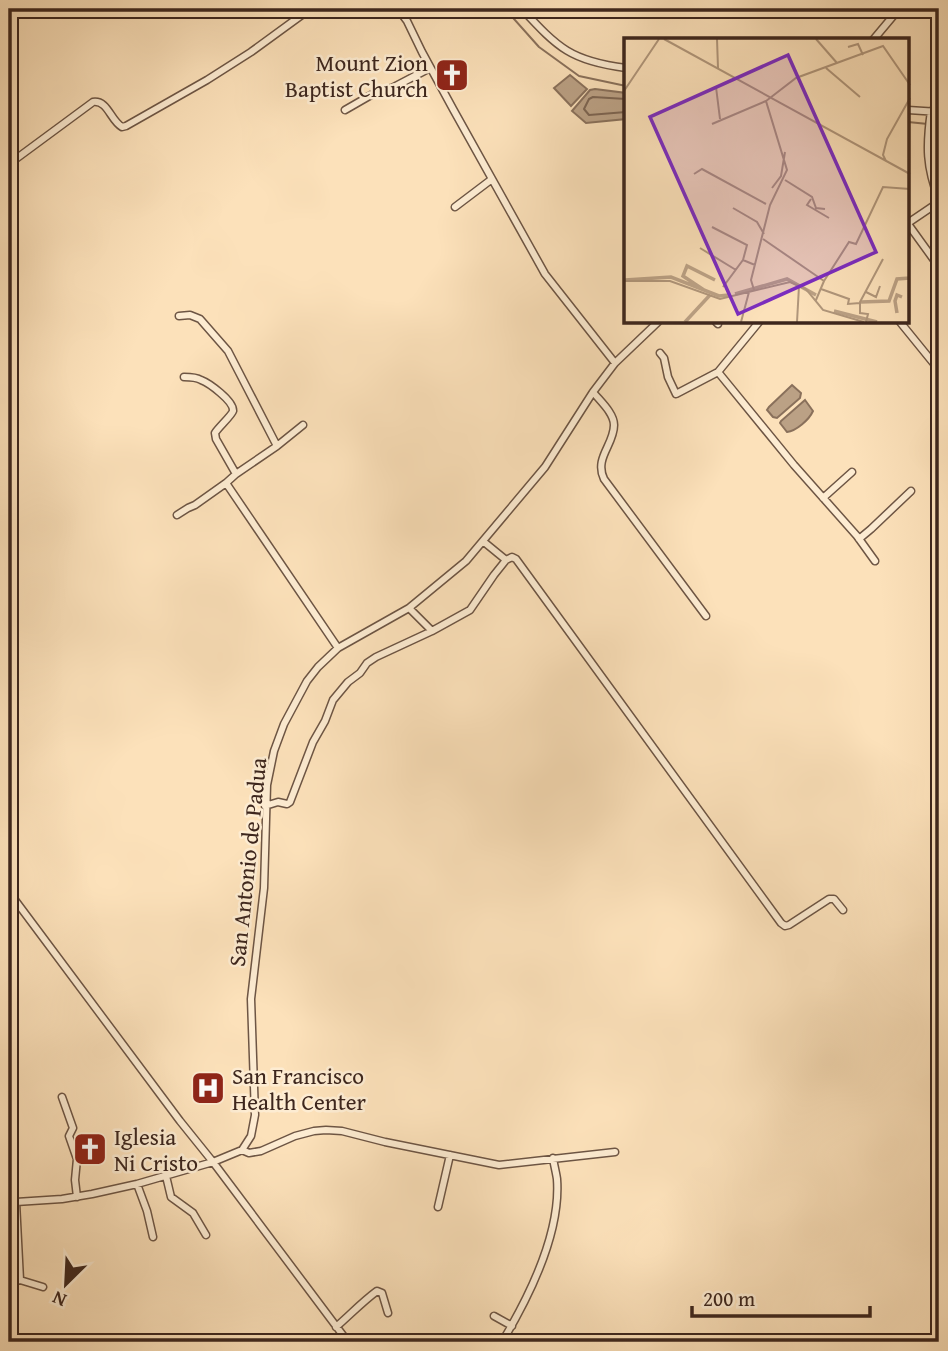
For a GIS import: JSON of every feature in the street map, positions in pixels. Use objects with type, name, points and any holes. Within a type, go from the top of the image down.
[{"type":"street","points":[[9,164],[93,102],[103,103],[119,126],[126,126],[229,66],[310,9]]},
{"type":"street","points":[[398,9],[545,274],[615,363]]},
{"type":"street","points":[[522,9],[564,50],[602,65],[624,68]]},
{"type":"street","points":[[875,38],[899,9]]},
{"type":"street","points":[[345,110],[378,91],[392,88],[430,68]]},
{"type":"street","points":[[909,110],[935,112],[930,124],[927,149],[939,201],[909,223]]},
{"type":"street","points":[[454,207],[492,179]]},
{"type":"street","points":[[909,225],[934,260]]},
{"type":"street","points":[[179,316],[190,315],[200,319],[228,351],[277,446]]},
{"type":"street","name":"San Antonio de Padua","points":[[242,1150],[250,1141],[256,1115],[251,999],[264,888],[267,785],[274,751],[284,724],[307,681],[338,648],[409,608],[466,561],[484,542],[545,467],[615,363],[656,324]]},
{"type":"street","points":[[660,353],[676,394],[718,372],[757,324]]},
{"type":"street","points":[[902,324],[939,370]]},
{"type":"street","points":[[718,372],[875,561]]},
{"type":"street","points":[[184,377],[193,377],[205,383],[227,399],[232,407],[232,413],[216,430],[215,435],[236,474]]},
{"type":"street","points":[[593,393],[608,411],[614,425],[601,462],[604,479],[706,616]]},
{"type":"street","points":[[939,397],[939,403]]},
{"type":"street","points":[[177,515],[226,483],[303,425]]},
{"type":"street","points":[[823,498],[852,472]]},
{"type":"street","points":[[226,483],[338,648]]},
{"type":"street","points":[[859,539],[911,491]]},
{"type":"street","points":[[484,542],[506,561]]},
{"type":"street","points":[[265,806],[290,802],[313,742],[333,700],[348,682],[376,657],[470,610],[494,575],[512,557],[781,923],[789,925],[829,899],[834,899],[843,910]]},
{"type":"street","points":[[409,608],[432,631]]},
{"type":"street","points":[[9,892],[348,1342]]},
{"type":"street","points":[[62,1097],[73,1128],[69,1136],[77,1159],[76,1197]]},
{"type":"street","points":[[20,1280],[12,1201],[76,1197],[137,1184],[214,1162],[242,1150],[249,1153],[261,1151],[314,1131],[342,1131],[499,1165],[615,1152]]},
{"type":"street","points":[[438,1207],[450,1155]]},
{"type":"street","points":[[502,1342],[536,1279],[548,1245],[556,1205],[557,1179],[553,1158]]},
{"type":"street","points":[[166,1176],[171,1197],[193,1213],[206,1235]]},
{"type":"street","points":[[137,1184],[153,1237]]},
{"type":"street","points":[[9,1277],[17,1282],[20,1280],[43,1287]]},
{"type":"street","points":[[336,1327],[377,1291],[382,1293],[388,1313]]},
{"type":"street","points":[[494,1317],[512,1326]]},
{"type":"water","points":[[570,75],[587,89],[571,106],[554,88]]},
{"type":"water","points":[[590,90],[624,93],[624,119],[586,123],[572,111]]},
{"type":"water","points":[[792,385],[801,393],[800,398],[777,418],[773,417],[767,410]]},
{"type":"water","points":[[805,400],[813,411],[798,427],[787,432],[781,421]]},
{"type":"waterway","points":[[505,9],[539,47],[579,76],[624,86]]},
{"type":"waterway","points":[[909,122],[928,124]]},
{"type":"waterway","points":[[933,126],[939,127]]},
{"type":"place","name":"Mount Zion Baptist Church","points":[[452,75]]},
{"type":"place","name":"San Francisco Health Center","points":[[208,1088]]},
{"type":"place","name":"Iglesia Ni Cristo","points":[[90,1149]]}]
